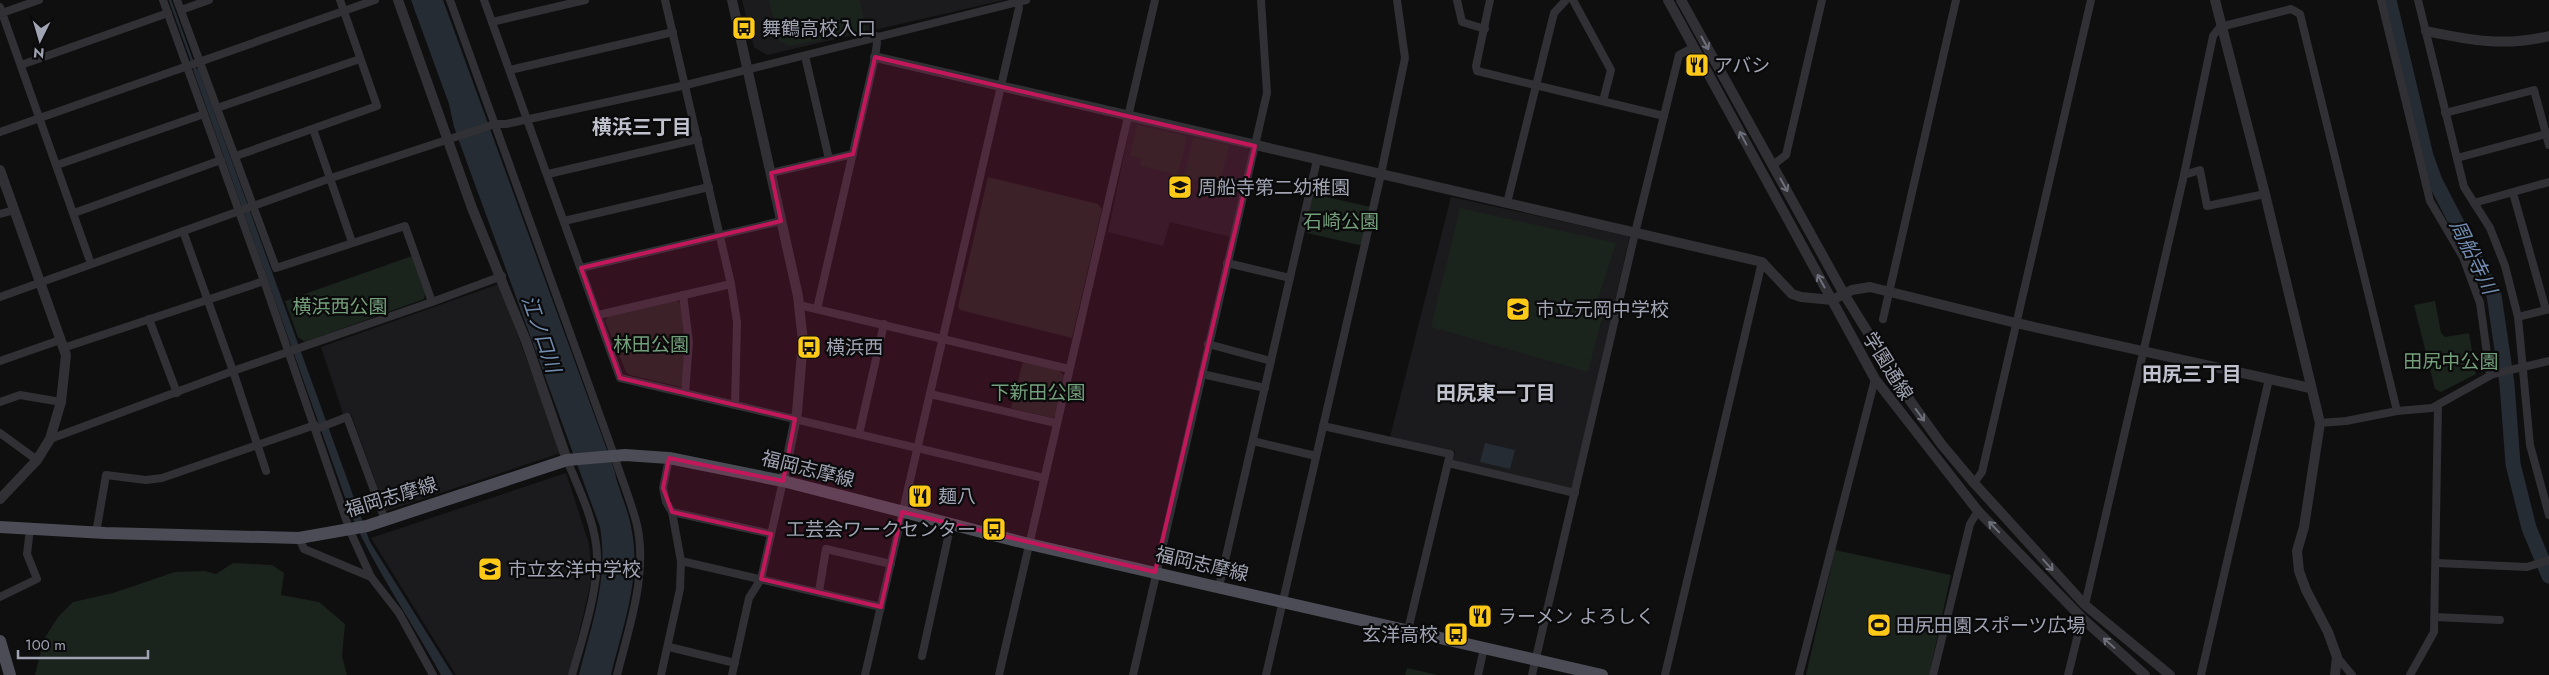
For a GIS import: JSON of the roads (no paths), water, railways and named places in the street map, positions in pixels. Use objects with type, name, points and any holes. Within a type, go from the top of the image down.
[{"type":"main road","name":"福岡志摩線","points":[[0,527],[96,533],[299,538],[367,526],[568,460],[614,455],[669,458],[783,481],[1029,544],[1602,675]]},
{"type":"main road","points":[[0,641],[10,675]]},
{"type":"street","points":[[39,0],[1,10],[41,118],[91,264]]},
{"type":"street","points":[[163,0],[264,281],[350,530],[371,577],[398,613],[433,675]]},
{"type":"street","points":[[177,0],[198,62],[255,206],[276,268],[405,226],[432,302]]},
{"type":"street","points":[[181,10],[209,0]]},
{"type":"street","points":[[236,156],[377,106],[340,0]]},
{"type":"street","points":[[0,132],[375,0]]},
{"type":"street","points":[[398,0],[472,208],[502,276],[546,393],[597,545],[597,567],[572,675]]},
{"type":"street","points":[[450,0],[614,455],[637,525],[639,556],[638,591],[617,675]]},
{"type":"street","points":[[484,0],[620,378],[1044,478]]},
{"type":"street","points":[[492,22],[584,0]]},
{"type":"street","points":[[665,0],[731,284],[737,322],[735,405]]},
{"type":"street","points":[[732,0],[799,305],[803,341],[795,420],[783,481],[761,579],[748,598],[732,675]]},
{"type":"street","points":[[999,675],[1155,0]]},
{"type":"street","points":[[1133,675],[1155,572],[1267,93],[1261,0]]},
{"type":"street","points":[[1266,675],[1381,174],[1405,58],[1397,0]]},
{"type":"street","points":[[1458,0],[1462,22],[1485,29]]},
{"type":"street","points":[[1490,0],[1476,66],[1477,71],[1664,116]]},
{"type":"street","points":[[1507,203],[1554,13],[1566,0]]},
{"type":"street","points":[[1573,0],[1611,70],[1603,101]]},
{"type":"street","name":"学園通線","points":[[1668,0],[1875,379],[1978,510],[2082,618],[2145,675]]},
{"type":"street","name":"学園通線","points":[[1681,0],[1844,294],[1911,402],[1942,445],[2085,605],[2170,675]]},
{"type":"street","points":[[1773,165],[1786,155],[1822,0]]},
{"type":"street","points":[[1883,319],[1956,0]]},
{"type":"street","points":[[1974,483],[1982,472],[2091,0]]},
{"type":"street","points":[[2215,0],[2220,27],[2265,194],[2310,388],[2320,423],[2304,528],[2297,551],[2299,571],[2306,590],[2328,632],[2337,656],[2352,675]]},
{"type":"street","points":[[2382,0],[2430,201],[2463,257],[2480,303],[2492,374]]},
{"type":"street","points":[[2418,0],[2464,187],[2498,245],[2518,317],[2530,445],[2549,515]]},
{"type":"street","points":[[0,297],[331,178],[494,124],[528,119],[686,85],[1022,1]]},
{"type":"street","points":[[865,675],[1022,1]]},
{"type":"street","points":[[2085,605],[2184,175],[2213,36],[2220,27],[2290,9],[2300,14],[2397,410]]},
{"type":"street","points":[[21,65],[168,13]]},
{"type":"street","points":[[2426,30],[2490,43],[2509,43],[2549,36]]},
{"type":"street","points":[[510,70],[673,32]]},
{"type":"street","points":[[817,309],[875,57],[878,43],[876,36]]},
{"type":"street","points":[[1532,675],[1635,233],[1679,55],[1694,47]]},
{"type":"street","points":[[805,56],[829,159]]},
{"type":"street","points":[[875,57],[1762,262],[1792,294],[1813,300],[1832,300],[1852,290],[1870,287],[2016,323],[2310,388]]},
{"type":"street","points":[[217,108],[360,59]]},
{"type":"street","points":[[2445,113],[2534,90],[2549,145]]},
{"type":"street","points":[[57,165],[204,114]]},
{"type":"street","points":[[314,129],[352,242]]},
{"type":"street","points":[[2457,158],[2546,134]]},
{"type":"street","points":[[548,174],[698,139]]},
{"type":"street","points":[[771,173],[853,154]]},
{"type":"street","points":[[74,213],[221,160]]},
{"type":"street","points":[[1219,587],[1317,160]]},
{"type":"street","points":[[0,170],[66,355],[61,402],[50,440],[37,460],[0,499]]},
{"type":"street","points":[[2184,175],[2200,170],[2208,206],[2265,194]]},
{"type":"street","points":[[2474,203],[2549,182]]},
{"type":"street","points":[[564,221],[709,187]]},
{"type":"street","points":[[2513,193],[2548,310],[2518,317]]},
{"type":"street","points":[[0,214],[15,210]]},
{"type":"street","points":[[581,268],[781,221]]},
{"type":"street","points":[[183,231],[266,471]]},
{"type":"street","points":[[1665,675],[1762,262]]},
{"type":"street","points":[[1227,263],[1290,278]]},
{"type":"street","points":[[50,440],[233,371],[502,276]]},
{"type":"street","points":[[0,361],[149,319],[264,281]]},
{"type":"street","points":[[598,315],[731,284]]},
{"type":"street","points":[[683,295],[689,342],[686,393]]},
{"type":"street","points":[[799,305],[1069,369]]},
{"type":"street","points":[[149,319],[177,393]]},
{"type":"street","points":[[859,434],[884,324]]},
{"type":"street","points":[[1208,344],[1271,361]]},
{"type":"street","points":[[2320,423],[2346,421],[2397,410],[2438,406],[2492,374],[2549,361]]},
{"type":"street","points":[[1202,374],[1265,388]]},
{"type":"street","points":[[1799,675],[1875,379]]},
{"type":"street","points":[[2201,675],[2269,379]]},
{"type":"street","points":[[930,394],[1056,423]]},
{"type":"street","points":[[0,402],[20,395],[61,402]]},
{"type":"street","points":[[2410,675],[2429,645],[2434,632],[2437,563],[2438,406]]},
{"type":"street","points":[[96,533],[106,475],[146,480],[162,478],[257,445],[315,427],[329,425],[347,417],[385,520]]},
{"type":"street","points":[[1323,426],[1450,454],[1408,630]]},
{"type":"street","points":[[0,433],[37,460]]},
{"type":"street","points":[[1252,441],[1316,456]]},
{"type":"street","points":[[661,675],[680,589],[681,561],[672,512],[666,502],[663,488],[669,458]]},
{"type":"street","points":[[1448,463],[1575,494]]},
{"type":"street","points":[[1933,675],[1970,524],[1978,510]]},
{"type":"street","points":[[672,512],[771,534]]},
{"type":"street","points":[[922,656],[951,524]]},
{"type":"street","points":[[0,596],[37,579],[27,554],[30,529]]},
{"type":"street","points":[[299,538],[304,549],[371,577]]},
{"type":"street","points":[[819,591],[826,549],[891,564]]},
{"type":"street","points":[[2437,563],[2527,567],[2549,560]]},
{"type":"street","points":[[681,561],[819,591],[881,607]]},
{"type":"street","points":[[2435,617],[2500,620]]},
{"type":"street","points":[[2068,675],[2082,618]]},
{"type":"street","points":[[668,647],[735,663]]},
{"type":"street","points":[[1478,675],[1484,648]]},
{"type":"street","points":[[2335,675],[2337,656]]},
{"type":"water","name":"江ノ口川","points":[[411,0],[443,0],[614,469],[628,516],[632,532],[634,568],[629,604],[611,675],[579,675],[600,583],[602,546],[600,527],[454,127],[449,104]]},
{"type":"water","points":[[198,68],[370,542],[453,675],[441,675],[372,557],[352,517],[193,70]]},
{"type":"water","points":[[1485,443],[1515,450],[1510,469],[1480,462]]},
{"type":"waterway","points":[[170,0],[196,72]]},
{"type":"waterway","name":"周船寺川","points":[[2389,0],[2426,156],[2435,181],[2494,295],[2507,384],[2513,464],[2529,528],[2549,576]]},
{"type":"place","name":"舞鶴高校入口","points":[[744,28]]},
{"type":"place","name":"アバシ","points":[[1697,65]]},
{"type":"place","name":"周船寺第二幼稚園","points":[[1180,187]]},
{"type":"place","name":"市立元岡中学校","points":[[1518,309]]},
{"type":"place","name":"横浜西","points":[[809,347]]},
{"type":"place","name":"麺八","points":[[920,496]]},
{"type":"place","name":"工芸会ワークセンター","points":[[994,529]]},
{"type":"place","name":"市立玄洋中学校","points":[[490,569]]},
{"type":"place","name":"ラーメン よろしく","points":[[1480,616]]},
{"type":"place","name":"田尻田園スポーツ広場","points":[[1879,625]]},
{"type":"place","name":"玄洋高校","points":[[1456,634]]},
{"type":"district","name":"横浜三丁目","points":[[642,127]]},
{"type":"district","name":"田尻三丁目","points":[[2192,374]]},
{"type":"district","name":"田尻東一丁目","points":[[1496,393]]},
{"type":"park label","name":"石崎公園","points":[[1341,221]]},
{"type":"park label","name":"横浜西公園","points":[[340,306]]},
{"type":"park label","name":"林田公園","points":[[651,344]]},
{"type":"park label","name":"田尻中公園","points":[[2451,361]]},
{"type":"park label","name":"下新田公園","points":[[1038,392]]}]
